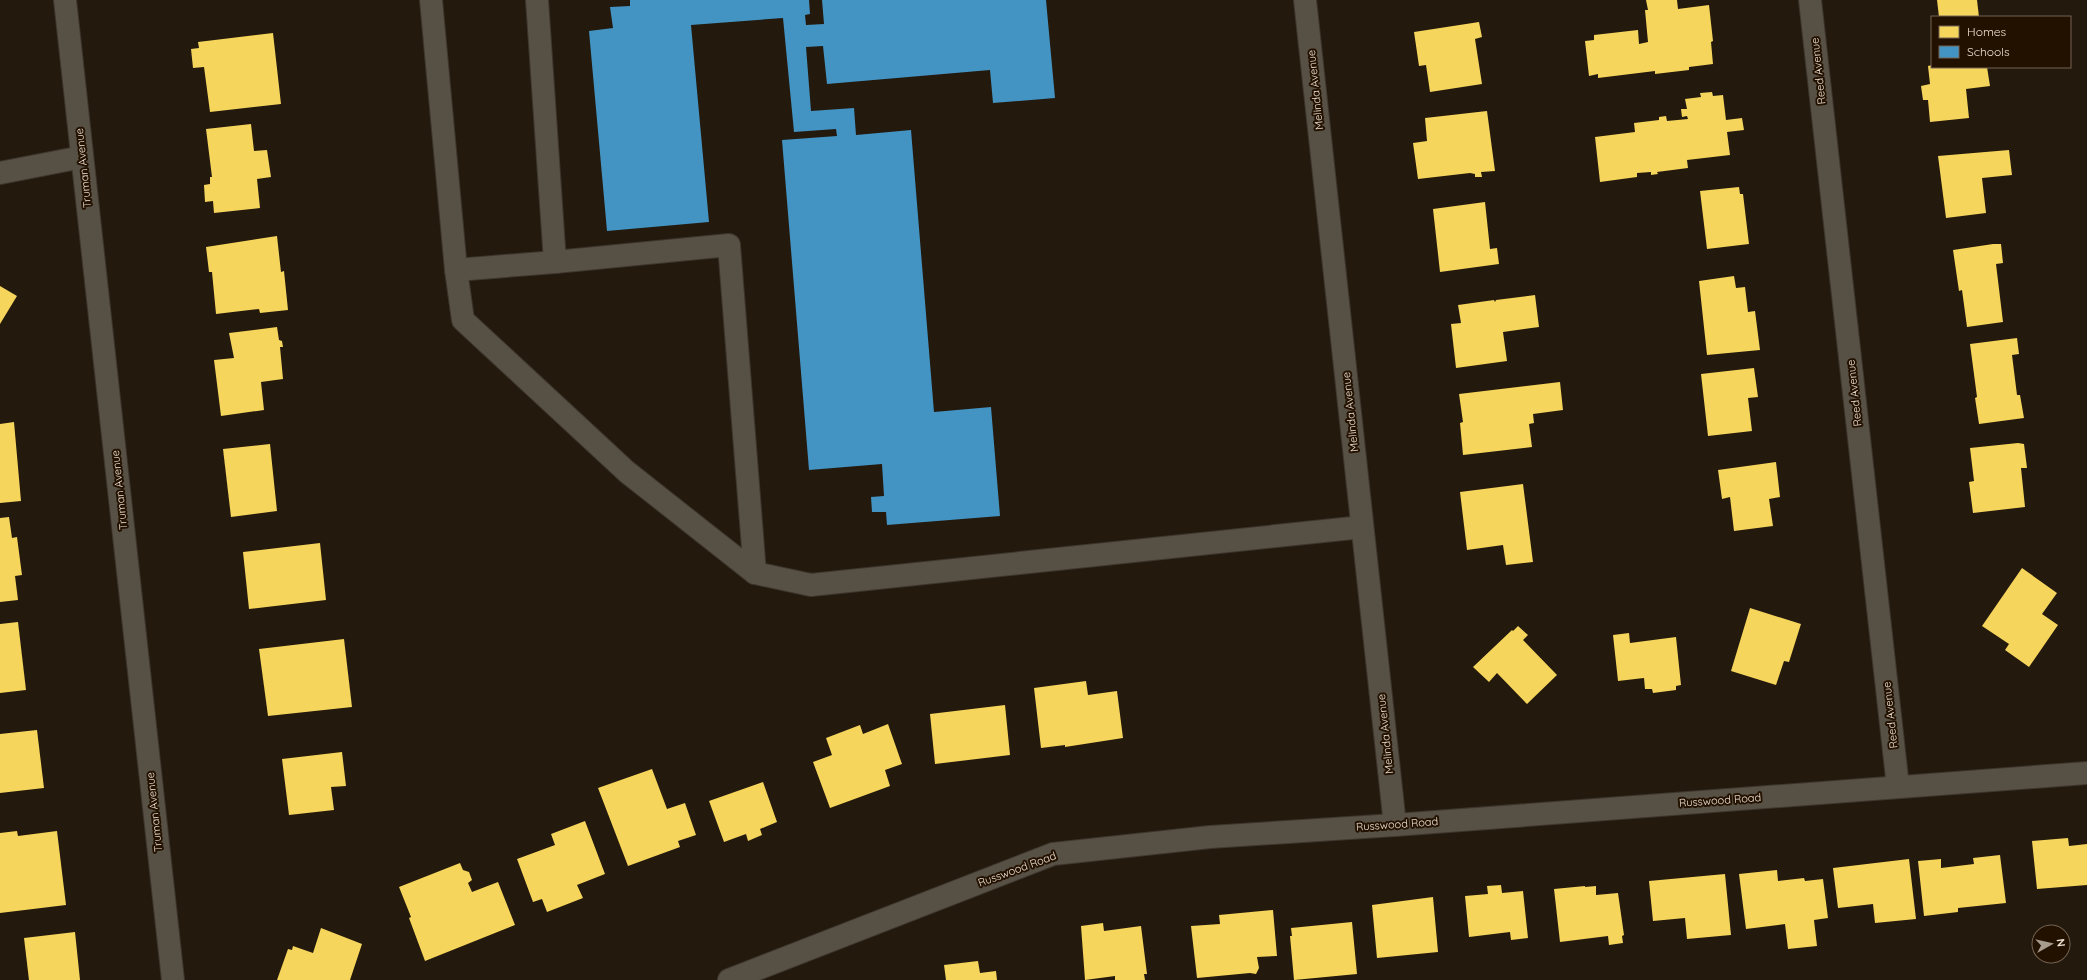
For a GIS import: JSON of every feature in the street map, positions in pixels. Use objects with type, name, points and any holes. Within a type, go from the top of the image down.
[{"type":"street","name":"Truman Avenue","points":[[65,0],[173,980]]},
{"type":"street","points":[[431,0],[456,270],[463,320],[627,472],[755,573],[811,585],[1362,527]]},
{"type":"street","points":[[537,0],[555,262]]},
{"type":"street","name":"Melinda Avenue","points":[[1305,0],[1395,825]]},
{"type":"street","name":"Reed Avenue","points":[[1810,0],[1898,787]]},
{"type":"street","points":[[0,172],[82,157]]},
{"type":"street","points":[[456,270],[729,245],[755,573]]},
{"type":"street","name":"Russwood Road","points":[[729,980],[1053,854],[1210,836],[1395,825],[2087,773]]},
{"type":"building: Homes","points":[[1646,0],[1677,0],[1678,9],[1709,5],[1713,41],[1711,42],[1713,64],[1689,67],[1689,70],[1655,74],[1655,71],[1598,78],[1598,74],[1589,76],[1585,41],[1594,40],[1594,35],[1638,30],[1639,44],[1648,42],[1645,10],[1648,10]]},
{"type":"building: Homes","points":[[1937,0],[1977,0],[1979,16],[1939,16]]},
{"type":"building: Homes","points":[[1479,22],[1482,37],[1475,39],[1482,84],[1430,92],[1426,65],[1419,66],[1414,32]]},
{"type":"building: Homes","points":[[273,33],[281,104],[210,112],[204,67],[193,68],[191,49],[199,48],[198,42]]},
{"type":"building: Homes","points":[[1931,65],[1931,68],[1987,68],[1990,86],[1966,89],[1969,118],[1930,122],[1928,100],[1923,100],[1921,86],[1930,84],[1928,66]]},
{"type":"building: Homes","points":[[1712,92],[1713,96],[1723,95],[1726,120],[1742,118],[1744,130],[1727,132],[1730,155],[1687,160],[1688,168],[1657,172],[1658,174],[1651,175],[1651,172],[1637,173],[1637,177],[1600,182],[1595,137],[1635,132],[1634,123],[1659,120],[1659,117],[1666,116],[1667,121],[1688,119],[1687,116],[1682,117],[1681,109],[1687,109],[1685,99],[1701,97],[1700,93]]},
{"type":"building: Homes","points":[[1487,111],[1495,171],[1481,172],[1482,177],[1475,177],[1475,174],[1470,173],[1418,179],[1413,143],[1427,141],[1425,118]]},
{"type":"building: Homes","points":[[251,124],[254,151],[267,150],[271,177],[257,179],[260,208],[214,213],[213,201],[205,202],[204,185],[210,184],[210,177],[212,177],[206,129]]},
{"type":"building: Homes","points":[[2009,150],[2012,175],[1982,178],[1986,213],[1946,218],[1938,156]]},
{"type":"building: Homes","points":[[1739,187],[1740,194],[1743,194],[1749,244],[1707,249],[1700,191]]},
{"type":"building: Homes","points":[[1485,202],[1490,249],[1497,248],[1499,264],[1440,272],[1433,209]]},
{"type":"building: Homes","points":[[277,236],[281,272],[284,271],[288,310],[260,313],[259,309],[216,314],[212,272],[209,272],[206,247]]},
{"type":"building: Homes","points":[[2001,244],[2003,263],[1996,264],[2003,322],[1967,327],[1962,290],[1959,291],[1953,250]]},
{"type":"building: Homes","points":[[1734,276],[1736,288],[1745,287],[1748,312],[1755,311],[1760,350],[1707,355],[1699,281]]},
{"type":"building: Homes","points":[[0,286],[17,296],[0,324]]},
{"type":"building: Homes","points":[[1535,295],[1539,327],[1503,332],[1507,361],[1456,368],[1451,324],[1461,323],[1458,305],[1494,300],[1495,302],[1496,300]]},
{"type":"building: Homes","points":[[277,327],[279,340],[282,341],[283,347],[280,347],[283,379],[261,382],[264,410],[221,416],[214,360],[234,358],[229,333]]},
{"type":"building: Homes","points":[[2017,338],[2019,354],[2012,355],[2017,395],[2020,395],[2024,418],[1979,424],[1970,344]]},
{"type":"building: Homes","points":[[1754,368],[1758,397],[1748,398],[1752,431],[1708,436],[1701,374]]},
{"type":"building: Homes","points":[[1560,382],[1563,410],[1533,414],[1534,423],[1529,424],[1532,447],[1463,455],[1460,423],[1463,422],[1459,394]]},
{"type":"building: Homes","points":[[14,422],[21,501],[0,503],[0,424]]},
{"type":"building: Homes","points":[[2018,443],[2024,444],[2027,468],[2021,468],[2025,507],[1973,513],[1969,482],[1974,481],[1970,448]]},
{"type":"building: Homes","points":[[270,444],[277,511],[231,517],[223,449]]},
{"type":"building: Homes","points":[[1776,462],[1780,497],[1769,499],[1773,526],[1734,531],[1730,497],[1722,499],[1718,470]]},
{"type":"building: Homes","points":[[1523,484],[1533,562],[1506,565],[1503,545],[1467,550],[1460,492]]},
{"type":"building: Homes","points":[[9,517],[12,538],[17,537],[22,575],[15,576],[18,600],[0,602],[0,518]]},
{"type":"building: Homes","points":[[320,543],[326,600],[249,609],[243,552]]},
{"type":"building: Homes","points":[[2022,568],[2057,593],[2042,614],[2058,625],[2029,667],[2005,650],[2009,644],[1982,626]]},
{"type":"building: Homes","points":[[1750,608],[1801,624],[1789,662],[1784,661],[1776,685],[1731,671]]},
{"type":"building: Homes","points":[[18,622],[26,690],[0,693],[0,624]]},
{"type":"building: Homes","points":[[1518,626],[1528,635],[1523,640],[1557,675],[1527,704],[1497,673],[1489,682],[1473,667]]},
{"type":"building: Homes","points":[[1629,633],[1630,643],[1676,637],[1681,685],[1676,686],[1676,690],[1653,693],[1652,689],[1645,689],[1644,678],[1618,681],[1613,635]]},
{"type":"building: Homes","points":[[344,639],[352,707],[268,716],[259,649]]},
{"type":"building: Homes","points":[[1086,681],[1088,695],[1117,691],[1123,738],[1065,747],[1065,745],[1041,748],[1034,688]]},
{"type":"building: Homes","points":[[1005,705],[1010,755],[935,764],[930,714]]},
{"type":"building: Homes","points":[[888,724],[902,764],[885,770],[890,786],[830,808],[813,762],[832,755],[826,738],[860,725],[863,734]]},
{"type":"building: Homes","points":[[37,730],[44,788],[0,793],[0,734]]},
{"type":"building: Homes","points":[[342,752],[346,786],[331,787],[334,810],[289,815],[282,759]]},
{"type":"building: Homes","points":[[652,769],[667,809],[685,803],[696,835],[678,841],[680,847],[628,866],[598,788]]},
{"type":"building: Homes","points":[[763,782],[777,822],[760,829],[762,835],[748,841],[746,834],[724,842],[709,801]]},
{"type":"building: Homes","points":[[585,821],[605,874],[577,885],[583,898],[547,912],[542,899],[533,902],[517,859],[555,845],[551,834]]},
{"type":"building: Homes","points":[[17,831],[18,836],[57,831],[66,905],[0,913],[0,833]]},
{"type":"building: Homes","points":[[2068,838],[2069,846],[2087,844],[2087,885],[2037,889],[2032,841]]},
{"type":"building: Homes","points":[[2000,855],[2006,903],[1958,908],[1958,912],[1924,916],[1918,861],[1941,859],[1941,868],[1974,864],[1973,858]]},
{"type":"building: Homes","points":[[1909,859],[1916,919],[1875,923],[1873,904],[1838,908],[1833,868]]},
{"type":"building: Homes","points":[[460,863],[463,870],[469,872],[472,880],[468,883],[472,892],[498,882],[515,925],[425,961],[409,918],[411,917],[399,887]]},
{"type":"building: Homes","points":[[1777,870],[1778,881],[1804,878],[1805,881],[1823,879],[1828,918],[1814,920],[1817,946],[1788,949],[1785,924],[1746,929],[1739,874]]},
{"type":"building: Homes","points":[[1725,874],[1731,935],[1687,939],[1685,918],[1653,921],[1649,881]]},
{"type":"building: Homes","points":[[1501,885],[1502,893],[1523,891],[1528,938],[1511,940],[1510,932],[1469,937],[1465,896],[1488,894],[1487,886]]},
{"type":"building: Homes","points":[[1596,886],[1596,895],[1618,893],[1624,935],[1622,936],[1623,943],[1609,945],[1608,936],[1560,942],[1554,889]]},
{"type":"building: Homes","points":[[1433,897],[1438,952],[1377,958],[1372,905]]},
{"type":"building: Homes","points":[[1273,910],[1277,956],[1257,957],[1259,968],[1256,974],[1250,973],[1197,978],[1191,926],[1220,924],[1219,915]]},
{"type":"building: Homes","points":[[1352,922],[1357,974],[1294,980],[1290,936],[1292,936],[1291,928]]},
{"type":"building: Homes","points":[[1103,923],[1104,931],[1141,926],[1147,974],[1144,974],[1145,980],[1115,980],[1115,976],[1085,980],[1081,926]]},
{"type":"building: Homes","points":[[321,928],[362,944],[350,980],[277,980],[288,949],[292,950],[293,946],[313,953]]},
{"type":"building: Homes","points":[[75,932],[80,980],[29,980],[24,938]]},
{"type":"building: Homes","points":[[978,961],[980,973],[996,971],[997,980],[946,980],[944,965]]},
{"type":"building: Schools","points":[[630,0],[809,0],[810,14],[805,15],[806,25],[824,24],[822,0],[1046,0],[1055,98],[993,103],[990,70],[827,84],[823,46],[806,47],[811,111],[854,108],[856,135],[911,130],[934,412],[991,407],[1000,516],[887,525],[886,512],[872,512],[871,497],[884,496],[882,464],[809,470],[782,140],[837,136],[836,129],[794,132],[783,18],[691,25],[709,222],[607,231],[589,31],[613,28],[610,7],[630,6]]}]
